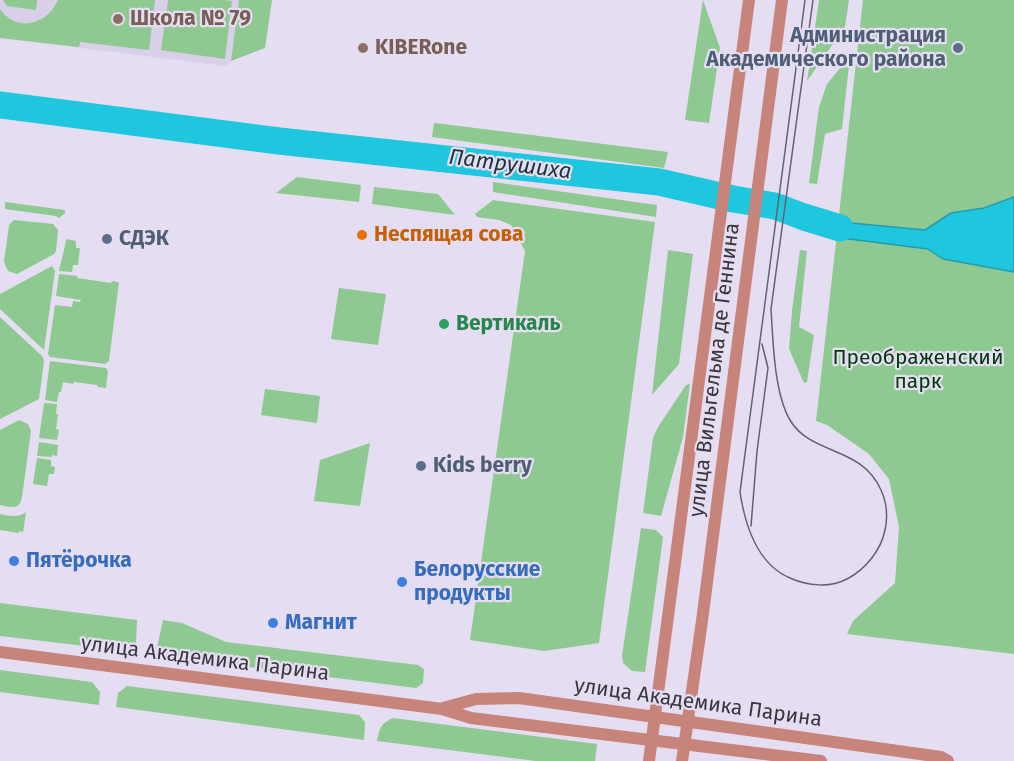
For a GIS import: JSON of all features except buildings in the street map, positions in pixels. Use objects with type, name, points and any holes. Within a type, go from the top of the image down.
[{"type":"street","name":"улица Вильгельма де Геннина","points":[[649,761],[749,0]]},
{"type":"street","name":"улица Вильгельма де Геннина","points":[[682,761],[782,0]]},
{"type":"street","name":"улица Академика Парина","points":[[0,652],[441,709],[471,718],[821,761]]},
{"type":"street","name":"улица Академика Парина","points":[[441,709],[476,699],[519,698],[941,757],[948,761]]},
{"type":"shaded area","name":"Школа № 79","points":[[0,0],[239,0],[231,61],[226,66],[0,38]]},
{"type":"green space","points":[[3,0],[37,0],[36,10],[7,6]]},
{"type":"green space","points":[[58,0],[155,0],[149,50],[80,42],[79,47],[0,38],[0,9],[7,17],[15,21],[31,23],[47,15]]},
{"type":"green space","points":[[168,0],[232,1],[225,59],[161,50]]},
{"type":"green space","points":[[239,0],[272,0],[265,48],[231,61]]},
{"type":"green space","points":[[703,0],[720,48],[709,123],[685,120]]},
{"type":"green space","points":[[819,0],[849,0],[845,27],[807,81]]},
{"type":"green space","name":"Преображенский парк","points":[[863,0],[1014,0],[1014,654],[847,634],[853,621],[895,583],[899,527],[889,479],[869,454],[827,425],[816,421]]},
{"type":"green space","points":[[850,56],[842,129],[825,134],[817,184],[809,183],[819,107],[827,84]]},
{"type":"green space","points":[[434,123],[668,152],[664,168],[432,137]]},
{"type":"green space","points":[[297,177],[361,185],[359,202],[276,193]]},
{"type":"green space","points":[[493,182],[657,205],[656,217],[493,192]]},
{"type":"green space","points":[[374,187],[438,194],[455,215],[372,204]]},
{"type":"green space","points":[[493,200],[655,222],[599,643],[544,651],[470,640],[525,251],[511,225],[499,220],[477,217],[475,214]]},
{"type":"green space","points":[[5,202],[65,210],[65,213],[59,218],[5,209]]},
{"type":"green space","points":[[14,220],[53,224],[58,230],[54,254],[17,274],[8,271],[4,262],[9,225]]},
{"type":"green space","points":[[66,239],[76,241],[76,248],[80,248],[78,265],[73,265],[72,272],[59,271]]},
{"type":"green space","points":[[668,250],[693,254],[679,364],[652,395]]},
{"type":"green space","points":[[800,250],[807,251],[799,327],[814,335],[807,382],[804,383],[789,349]]},
{"type":"green space","points":[[52,266],[55,271],[44,350],[0,309],[0,294]]},
{"type":"green space","points":[[59,274],[111,283],[112,281],[119,282],[109,361],[105,364],[50,357],[48,354],[55,305],[72,307],[73,301],[80,302],[81,300],[56,296]]},
{"type":"green space","points":[[339,288],[386,294],[378,345],[331,339]]},
{"type":"green space","points":[[0,317],[42,356],[44,361],[39,399],[0,419]]},
{"type":"green space","points":[[50,361],[106,368],[108,371],[106,388],[63,382],[57,402],[45,400]]},
{"type":"green space","points":[[690,384],[683,437],[661,516],[643,513],[653,438],[686,385]]},
{"type":"green space","points":[[265,389],[320,396],[317,423],[261,415]]},
{"type":"green space","points":[[44,403],[57,404],[56,429],[59,430],[57,440],[39,438]]},
{"type":"green space","points":[[19,420],[28,424],[31,431],[21,501],[17,506],[11,507],[0,505],[0,430]]},
{"type":"green space","points":[[39,442],[58,445],[57,456],[37,456]]},
{"type":"green space","points":[[370,443],[360,506],[314,501],[320,460]]},
{"type":"green space","points":[[37,458],[51,460],[51,466],[55,467],[54,474],[49,474],[47,486],[33,484]]},
{"type":"green space","points":[[26,512],[23,532],[0,530],[0,514],[17,516]]},
{"type":"green space","points":[[641,528],[656,530],[663,537],[645,672],[632,671],[623,663],[622,656]]},
{"type":"green space","points":[[0,603],[137,620],[136,644],[128,651],[0,636]]},
{"type":"green space","points":[[163,620],[182,623],[226,642],[418,665],[424,669],[423,683],[416,688],[161,656],[157,648]]},
{"type":"green space","points":[[0,670],[92,682],[100,692],[99,705],[0,692]]},
{"type":"green space","points":[[127,686],[359,715],[365,722],[364,740],[116,707],[118,693]]},
{"type":"green space","points":[[393,718],[597,744],[595,761],[536,761],[377,741],[381,727]]},
{"type":"water","points":[[1014,197],[1014,272],[943,259],[928,249],[849,239],[805,229],[807,209],[851,223],[925,230],[951,213],[984,208]]},
{"type":"waterway","name":"Патрушиха","points":[[0,105],[279,141],[659,182],[775,206],[840,228]]},
{"type":"tram line","points":[[805,0],[740,492],[749,530],[754,542],[769,563],[790,578],[819,585],[833,584],[847,579],[866,564],[880,545],[887,515],[881,490],[861,465],[810,440],[799,431],[785,409],[777,381],[771,309],[813,0]]},
{"type":"tram line","points":[[751,526],[757,451],[768,368],[762,344]]},
{"type":"place","name":"Школа № 79","points":[[118,19]]},
{"type":"place","name":"KIBERone","points":[[363,48]]},
{"type":"place","name":"Администрация Академического района","points":[[958,48]]},
{"type":"place","name":"Неспящая сова","points":[[362,235]]},
{"type":"place","name":"СДЭК","points":[[107,239]]},
{"type":"place","name":"Вертикаль","points":[[444,324]]},
{"type":"place","name":"Kids berry","points":[[421,466]]},
{"type":"place","name":"Пятёрочка","points":[[14,561]]},
{"type":"place","name":"Белорусские продукты","points":[[402,582]]},
{"type":"place","name":"Магнит","points":[[273,623]]}]
